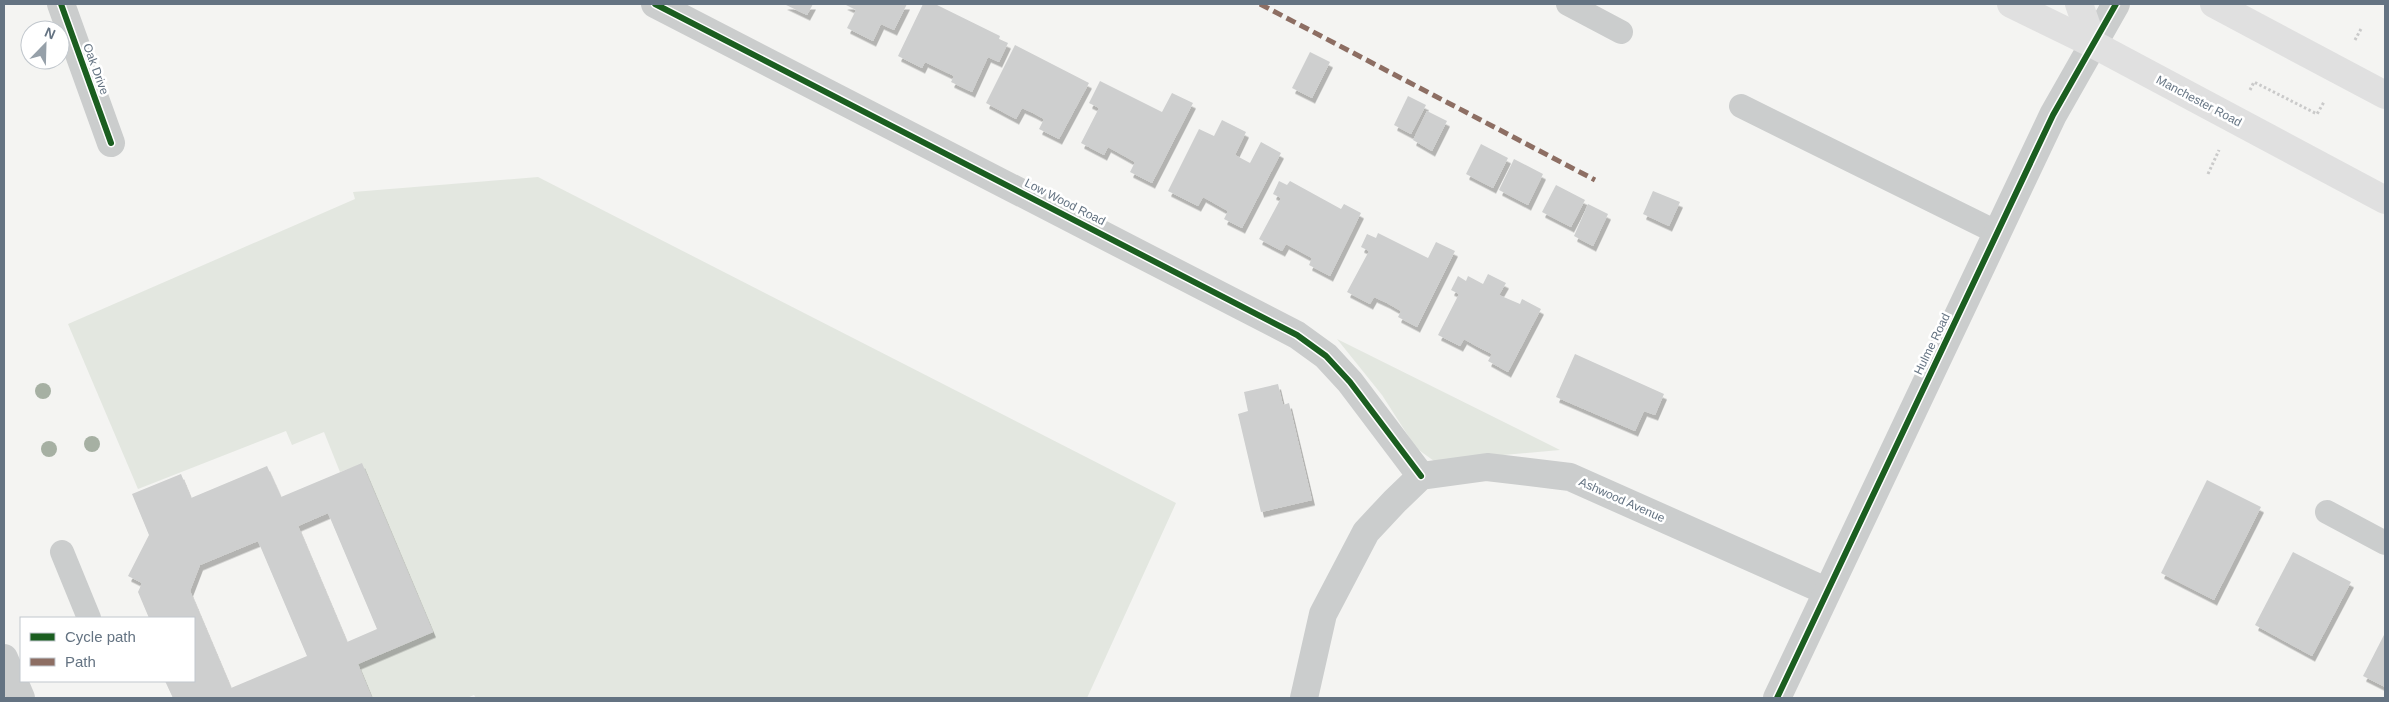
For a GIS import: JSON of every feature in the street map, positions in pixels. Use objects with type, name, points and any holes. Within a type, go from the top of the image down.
[{"type":"highway","name":"Manchester Road","points":[[2011,4],[2093,44],[2385,200]]},
{"type":"highway","points":[[2079,4],[2093,44]]},
{"type":"highway","points":[[2214,4],[2385,95]]},
{"type":"street","name":"Oak Drive","points":[[60,4],[111,143]]},
{"type":"street","name":"Low Wood Road","points":[[654,4],[1297,335],[1326,356],[1350,382],[1421,476]]},
{"type":"street","name":"Hulme Road","points":[[1777,698],[1826,591],[1998,233],[2052,115],[2116,4]]},
{"type":"street","name":"Ashwood Avenue","points":[[1421,476],[1487,467],[1570,477],[1826,591]]},
{"type":"street","points":[[1304,698],[1324,614],[1366,532],[1421,476]]},
{"type":"street","points":[[10,660],[21,698]]},
{"type":"lane","points":[[1568,4],[1621,32]]},
{"type":"lane","points":[[1741,106],[1998,233]]},
{"type":"lane","points":[[2327,512],[2385,543]]},
{"type":"lane","points":[[62,552],[90,617]]},
{"type":"path","points":[[2354,42],[2362,27]]},
{"type":"path","points":[[2247,94],[2254,82],[2317,114],[2328,94]]},
{"type":"path","points":[[2208,174],[2220,148]]},
{"type":"shaded area","points":[[538,177],[1176,503],[1087,698],[476,698],[474,695],[467,698],[372,698],[358,664],[433,632],[362,464],[340,472],[324,432],[292,445],[286,431],[138,489],[68,324],[355,199],[353,192]]},
{"type":"shaded area","points":[[1337,339],[1560,450],[1434,461],[1416,448],[1382,395]]},
{"type":"building","points":[[784,4],[813,4],[807,15]]},
{"type":"building","points":[[844,4],[907,4],[894,30],[881,24],[873,41],[847,28],[856,10]]},
{"type":"building","points":[[923,4],[935,4],[1000,36],[999,39],[1008,43],[999,62],[988,57],[972,92],[951,82],[954,76],[925,62],[922,68],[898,56]]},
{"type":"building","points":[[1015,45],[1089,83],[1059,139],[1039,129],[1044,119],[1033,113],[1022,108],[1016,119],[986,103]]},
{"type":"building","points":[[1310,52],[1330,62],[1312,98],[1292,88]]},
{"type":"building","points":[[1100,81],[1162,112],[1172,93],[1193,103],[1152,183],[1130,172],[1135,162],[1108,147],[1104,155],[1081,143],[1099,108],[1089,103]]},
{"type":"building","points":[[1408,96],[1426,105],[1411,134],[1394,125]]},
{"type":"building","points":[[1427,111],[1447,121],[1432,151],[1413,140]]},
{"type":"building","points":[[1222,120],[1246,132],[1235,155],[1250,163],[1261,142],[1281,153],[1242,228],[1224,219],[1228,211],[1203,197],[1198,206],[1168,191],[1199,129],[1214,136]]},
{"type":"building","points":[[1481,144],[1508,158],[1493,188],[1466,174]]},
{"type":"building","points":[[1514,159],[1543,174],[1528,205],[1499,190]]},
{"type":"building","points":[[1279,181],[1287,185],[1290,181],[1341,209],[1344,204],[1361,213],[1330,276],[1309,265],[1312,258],[1286,244],[1282,251],[1259,239],[1281,198],[1273,194]]},
{"type":"building","points":[[1556,185],[1585,200],[1571,227],[1542,212]]},
{"type":"building","points":[[1653,191],[1680,202],[1669,226],[1643,214]]},
{"type":"building","points":[[1588,204],[1608,214],[1593,246],[1574,236]]},
{"type":"building","points":[[1378,233],[1428,258],[1436,242],[1455,251],[1417,327],[1398,317],[1401,311],[1387,303],[1374,297],[1370,304],[1347,292],[1369,251],[1361,247],[1367,234],[1376,238]]},
{"type":"building","points":[[1488,274],[1506,283],[1499,295],[1520,304],[1522,299],[1541,309],[1508,372],[1488,361],[1492,354],[1464,339],[1460,346],[1438,335],[1459,294],[1451,290],[1458,276],[1466,281],[1468,276],[1483,284]]},
{"type":"building","points":[[1575,354],[1664,394],[1655,415],[1644,411],[1635,431],[1556,397]]},
{"type":"building","points":[[1278,384],[1283,405],[1289,403],[1312,500],[1261,512],[1238,414],[1248,411],[1244,392]]},
{"type":"building","points":[[362,463],[433,632],[358,664],[372,698],[173,698],[165,682],[195,682],[195,617],[149,617],[138,592],[142,583],[128,576],[149,535],[132,494],[181,474],[191,498],[267,466],[281,497]],"holes":[[[328,513],[377,629],[347,642],[298,526]],[[258,541],[307,656],[231,688],[190,591],[200,565]]]},
{"type":"building","points":[[2207,480],[2261,507],[2214,600],[2161,573]]},
{"type":"building","points":[[2293,552],[2351,582],[2312,656],[2255,625]]},
{"type":"building","points":[[2385,633],[2385,687],[2363,676]]},
{"type":"marked path","points":[[1260,4],[1595,180]]},
{"type":"cycle path","points":[[61,4],[111,143]]},
{"type":"cycle path","points":[[655,4],[1297,335],[1326,356],[1350,382],[1421,476]]},
{"type":"cycle path","points":[[1777,698],[2053,115],[2116,4]]}]
